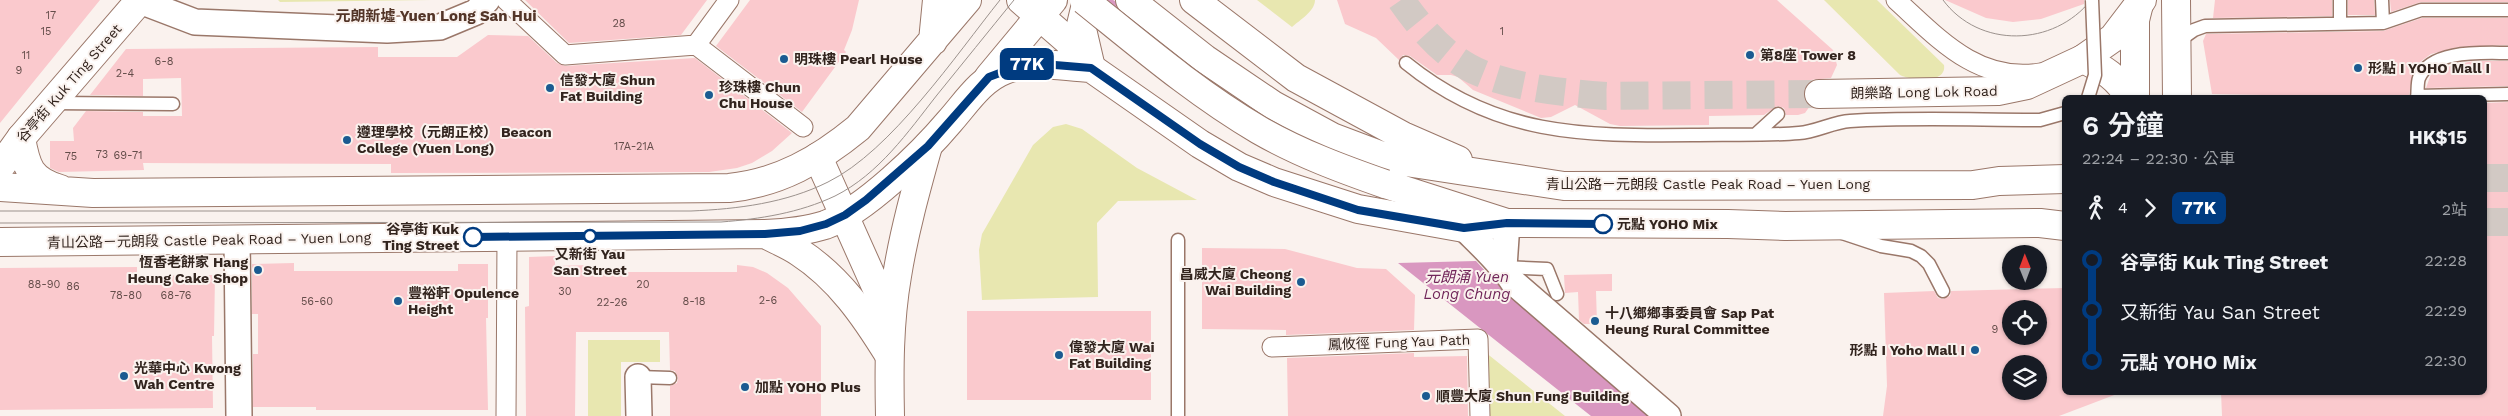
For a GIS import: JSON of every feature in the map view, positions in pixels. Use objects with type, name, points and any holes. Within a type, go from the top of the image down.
[{"type":"main road","points":[[932,41],[937,0]]},
{"type":"main road","points":[[0,187],[68,192],[729,188],[766,182],[801,168],[858,128],[968,0]]},
{"type":"main road","name":"青山公路－元朗段 Castle Peak Road – Yuen Long","points":[[1130,0],[1205,59],[1273,105],[1332,137],[1389,172],[1507,223]]},
{"type":"main road","points":[[1194,0],[1296,78],[1403,136],[1491,175]]},
{"type":"main road","points":[[2176,0],[2177,95]]},
{"type":"main road","name":"谷亭街 Kuk Ting Street","points":[[0,167],[21,138],[140,1]]},
{"type":"main road","points":[[2135,95],[2134,33],[2140,2]]},
{"type":"main road","name":"朗樂路 Long Lok Road","points":[[1819,94],[1998,91],[2027,84],[2053,71],[2083,60],[2113,38],[2140,2]]},
{"type":"main road","name":"青山公路－元朗段 Castle Peak Road – Yuen Long","points":[[0,242],[765,234],[800,231],[826,224],[845,215],[866,200],[928,146],[989,77],[1038,5],[1091,68],[1200,144],[1239,167],[1274,182],[1358,210],[1464,228],[1507,223],[1819,226],[2040,223],[2062,226]]},
{"type":"main road","points":[[1084,8],[1091,68]]},
{"type":"main road","name":"青山公路－元朗段 Castle Peak Road – Yuen Long","points":[[1084,8],[1191,84],[1259,129],[1323,162],[1389,172],[1491,175],[1564,186],[1973,185],[1999,181],[2062,179]]},
{"type":"main road","points":[[2083,60],[2100,67],[2115,78],[2127,95]]},
{"type":"main road","name":"青山公路－元朗段 Castle Peak Road – Yuen Long","points":[[989,77],[1021,65],[1043,64],[1091,68]]},
{"type":"main road","points":[[21,138],[27,166],[35,176],[45,184],[68,192]]},
{"type":"main road","points":[[890,416],[889,355],[896,277],[906,225],[928,146]]},
{"type":"main road","points":[[818,157],[877,289],[889,355]]},
{"type":"main road","points":[[765,234],[799,251],[830,276],[863,313],[889,355]]},
{"type":"street","points":[[140,1],[195,22],[387,30],[440,27],[476,12],[488,0]]},
{"type":"street","points":[[506,0],[565,55],[696,45],[803,127]]},
{"type":"street","points":[[696,45],[729,0]]},
{"type":"street","points":[[1896,0],[1953,52],[1968,61],[2002,72],[2037,74],[2053,71]]},
{"type":"street","points":[[1504,267],[1507,223]]},
{"type":"street","points":[[1464,228],[1484,250],[1504,267],[1513,282],[1668,416]]},
{"type":"street","points":[[506,416],[507,237]]},
{"type":"street","points":[[237,240],[239,416]]},
{"type":"street","name":"鳳攸徑 Fung Yau Path","points":[[1272,347],[1478,340],[1480,416]]},
{"type":"street","points":[[638,378],[638,416]]},
{"type":"lane","points":[[2090,95],[2095,75],[2092,0]]},
{"type":"lane","points":[[2340,0],[2340,23]]},
{"type":"lane","points":[[2382,0],[2383,23]]},
{"type":"lane","points":[[2177,42],[2194,30],[2205,26],[2383,23],[2421,5],[2501,7]]},
{"type":"lane","points":[[2417,95],[2420,78],[2432,64],[2453,54],[2508,53]]},
{"type":"lane","points":[[1406,63],[1452,96],[1480,109],[1512,120],[1556,130],[1607,136],[1800,133],[1848,121],[2040,120],[2062,114]]},
{"type":"lane","points":[[2478,95],[2508,94]]},
{"type":"lane","points":[[51,103],[173,104]]},
{"type":"lane","points":[[1756,134],[1778,114]]},
{"type":"lane","points":[[1819,226],[1881,246],[1911,251],[1921,256],[1929,264],[1943,291]]},
{"type":"lane","points":[[1178,240],[1178,416]]},
{"type":"lane","points":[[1504,267],[1547,268],[1557,294]]},
{"type":"lane","points":[[638,378],[670,378]]},
{"type":"green space","points":[[278,0],[432,0],[280,2]]},
{"type":"green space","points":[[1257,0],[1315,0],[1310,12],[1292,27]]},
{"type":"green space","points":[[1824,0],[1877,0],[1944,65],[1943,71],[1935,78],[1928,79],[1912,79],[1900,75]]},
{"type":"green space","points":[[1066,124],[1082,129],[1137,168],[1197,200],[1118,201],[1097,223],[1098,297],[982,300],[979,250],[982,234],[1033,145],[1053,127]]},
{"type":"green space","points":[[588,340],[660,340],[660,362],[621,362],[621,416],[588,416]]},
{"type":"green space","points":[[1485,352],[1565,416],[1486,416]]},
{"type":"water","name":"元朗涌 Yuen Long Chung","points":[[1476,261],[1488,274],[1653,416],[1591,416],[1398,263]]},
{"type":"building","points":[[0,0],[100,0],[0,123]]},
{"type":"building","points":[[525,0],[707,0],[681,35],[569,43]]},
{"type":"building","name":"明珠樓 Pearl House","points":[[750,0],[859,0],[852,30],[844,50],[846,52],[802,112],[716,46]]},
{"type":"building","points":[[1337,0],[1777,0],[1833,50],[1837,65],[1831,78],[1811,80],[1806,86],[1803,95],[1810,106],[1805,113],[1798,115],[1786,115],[1784,108],[1777,106],[1764,115],[1709,116],[1709,125],[1620,126],[1610,124],[1575,105],[1551,117],[1541,118],[1473,90],[1458,77],[1437,75],[1410,56],[1403,55],[1399,60],[1376,38],[1345,24]]},
{"type":"building","points":[[1945,0],[2084,0],[2084,4],[2041,19],[2013,22],[1986,18]]},
{"type":"building","points":[[2215,0],[2332,0],[2332,16],[2213,18]]},
{"type":"building","points":[[2348,0],[2374,0],[2375,15],[2348,15]]},
{"type":"building","points":[[2390,0],[2508,0],[2508,2],[2421,2],[2391,12]]},
{"type":"building","points":[[2422,18],[2508,18],[2508,45],[2458,47],[2431,54],[2420,62],[2412,74],[2409,95],[2212,94],[2203,41],[2206,34],[2383,31]]},
{"type":"building","points":[[488,35],[528,36],[557,63],[565,66],[695,58],[792,133],[772,151],[752,163],[737,168],[709,172],[391,173],[391,164],[143,163],[144,170],[59,172],[50,168],[50,141],[74,141],[73,128],[86,111],[143,112],[143,116],[182,116],[181,78],[143,79],[143,96],[90,95],[126,49],[378,47],[378,57],[457,57]]},
{"type":"building","points":[[2473,61],[2508,61],[2508,86],[2426,88],[2431,74],[2438,69]]},
{"type":"building","points":[[2508,102],[2508,416],[2222,416],[2221,395],[2487,395],[2487,103]]},
{"type":"building","name":"昌威大廈 Cheong Wai Building","points":[[1202,248],[1285,249],[1357,268],[1386,269],[1415,295],[1414,330],[1286,335],[1286,330],[1202,329]]},
{"type":"building","points":[[555,256],[555,266],[590,265],[590,272],[737,272],[737,265],[753,267],[767,273],[788,288],[821,326],[821,416],[670,416],[670,386],[677,383],[678,378],[675,371],[670,370],[669,332],[576,332],[575,416],[526,416],[525,307],[529,306],[529,257]]},
{"type":"building","points":[[294,263],[294,271],[458,271],[458,264],[488,264],[488,318],[486,318],[488,410],[316,410],[316,407],[253,407],[253,354],[258,354],[258,314],[252,314],[252,264]]},
{"type":"building","points":[[137,267],[137,276],[215,275],[214,336],[212,336],[213,408],[0,410],[0,268]]},
{"type":"building","name":"十八鄉鄉事委員會 Sap Pat Heung Rural Committee","points":[[1612,274],[1612,291],[1596,291],[1597,324],[1584,324],[1579,320],[1578,292],[1565,293],[1564,275]]},
{"type":"building","points":[[2048,288],[2062,288],[2062,395],[2114,395],[2059,416],[1883,416],[1887,386],[1884,293],[1934,291],[1938,298],[1943,299],[1950,296],[1951,291],[2048,290]]},
{"type":"building","name":"偉發大廈 Wai Fat Building","points":[[967,311],[1151,311],[1151,400],[967,400]]},
{"type":"building","name":"順豐大廈 Shun Fung Building","points":[[1414,353],[1414,357],[1467,356],[1468,416],[1288,416],[1287,358]]},
{"type":"waterway","name":"元朗涌 Yuen Long Chung","points":[[1108,0],[1125,12]]},
{"type":"tunnel","points":[[1401,0],[1439,46],[1458,61],[1482,74],[1516,84],[1554,91],[1606,96],[1819,94]]},
{"type":"tunnel","points":[[2487,178],[2508,178]]},
{"type":"tunnel","points":[[2487,222],[2508,222]]},
{"type":"tram line","points":[[0,211],[691,211],[761,204],[812,189],[852,168],[899,125],[943,74],[1000,0]]},
{"type":"tram line","points":[[0,223],[721,222],[793,211],[835,196],[851,187],[879,164],[904,137],[1014,0]]},
{"type":"tram line","points":[[1943,0],[1958,16],[1976,27],[1996,34],[2017,36],[2037,34],[2057,27],[2075,16],[2091,0]]},
{"type":"bus line","name":"77K","points":[[473,237],[765,234],[800,231],[826,224],[845,215],[866,200],[928,146],[989,77],[1005,69],[1021,65],[1043,64],[1091,68],[1200,144],[1239,167],[1274,182],[1358,210],[1443,226],[1464,228],[1488,227],[1507,223],[1603,224]]},
{"type":"place","name":"第8座 Tower 8","points":[[1750,55]]},
{"type":"place","name":"明珠樓 Pearl House","points":[[784,59]]},
{"type":"place","name":"形點 I YOHO Mall I","points":[[2358,68]]},
{"type":"place","name":"信發大廈 Shun Fat Building","points":[[550,88]]},
{"type":"place","name":"珍珠樓 Chun Chu House","points":[[709,95]]},
{"type":"place","name":"遵理學校（元朗正校） Beacon College (Yuen Long)","points":[[347,140]]},
{"type":"place","name":"元點 YOHO Mix","points":[[1603,224]]},
{"type":"place","name":"又新街 Yau San Street","points":[[590,236]]},
{"type":"place","name":"谷亭街 Kuk Ting Street","points":[[473,237]]},
{"type":"place","name":"恆香老餅家 Hang Heung Cake Shop","points":[[258,270]]},
{"type":"place","name":"昌威大廈 Cheong Wai Building","points":[[1301,282]]},
{"type":"place","name":"豐裕軒 Opulence Height","points":[[398,301]]},
{"type":"place","name":"十八鄉鄉事委員會 Sap Pat Heung Rural Committee","points":[[1595,321]]},
{"type":"place","name":"形點 I Yoho Mall I","points":[[1975,350]]},
{"type":"place","name":"偉發大廈 Wai Fat Building","points":[[1059,355]]},
{"type":"place","name":"光華中心 Kwong Wah Centre","points":[[124,376]]},
{"type":"place","name":"加點 YOHO Plus","points":[[745,387]]},
{"type":"place","name":"順豐大廈 Shun Fung Building","points":[[1426,396]]},
{"type":"district","name":"元朗新墟 Yuen Long San Hui","points":[[436,16]]}]
